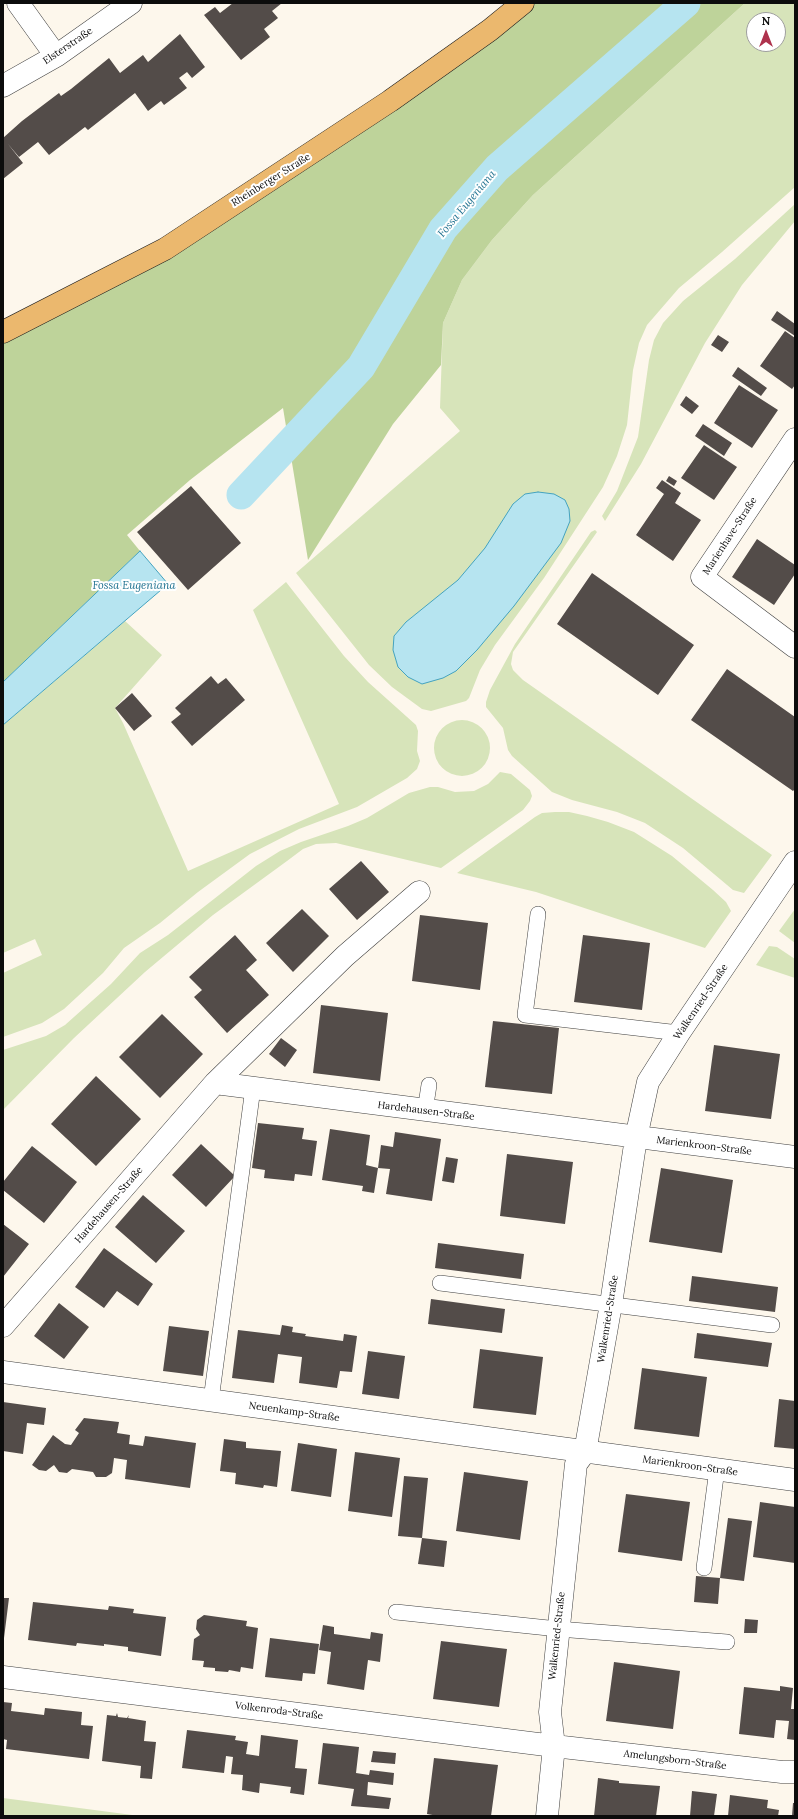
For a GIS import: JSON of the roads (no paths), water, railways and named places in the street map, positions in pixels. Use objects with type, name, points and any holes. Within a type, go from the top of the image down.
[{"type":"main road","name":"Rheinberger Straße","points":[[3,332],[165,249],[390,101],[490,30],[523,3]]},
{"type":"street","points":[[18,3],[56,56]]},
{"type":"street","name":"Elsterstraße","points":[[3,86],[56,56],[131,3]]},
{"type":"street","name":"Marienhave-Straße","points":[[795,439],[702,577],[795,647]]},
{"type":"street","name":"Walkenried-Straße","points":[[547,1816],[554,1746],[550,1712],[576,1464],[585,1452],[611,1304],[636,1138],[648,1082],[795,862]]},
{"type":"street","name":"Hardehausen-Straße","points":[[3,1326],[216,1083],[345,956],[420,892]]},
{"type":"street","name":"Hardehausen-Straße","points":[[216,1083],[636,1138]]},
{"type":"street","name":"Marienkroon-Straße","points":[[636,1138],[795,1157]]},
{"type":"street","name":"Neuenkamp-Straße","points":[[3,1372],[585,1452]]},
{"type":"street","name":"Marienkroon-Straße","points":[[585,1452],[795,1480]]},
{"type":"street","name":"Volkenroda-Straße","points":[[3,1677],[554,1746]]},
{"type":"street","name":"Amelungsborn-Straße","points":[[554,1746],[782,1772],[795,1772]]},
{"type":"lane","points":[[538,914],[525,1014],[680,1032]]},
{"type":"lane","points":[[425,1111],[429,1085]]},
{"type":"lane","points":[[212,1400],[253,1088]]},
{"type":"lane","points":[[440,1283],[772,1325]]},
{"type":"lane","points":[[704,1568],[717,1470]]},
{"type":"lane","points":[[396,1612],[558,1629],[727,1642]]},
{"type":"water","points":[[538,492],[554,494],[565,500],[569,509],[570,521],[561,543],[514,606],[477,650],[456,671],[443,678],[422,684],[408,677],[398,667],[393,650],[394,636],[406,622],[458,580],[485,548],[513,504],[525,494]]},
{"type":"water","name":"Fossa Eugeniana","points":[[140,551],[168,584],[3,725],[3,682]]},
{"type":"waterway","name":"Fossa Eugeniana","points":[[241,495],[361,367],[443,229],[497,168],[686,3]]}]
